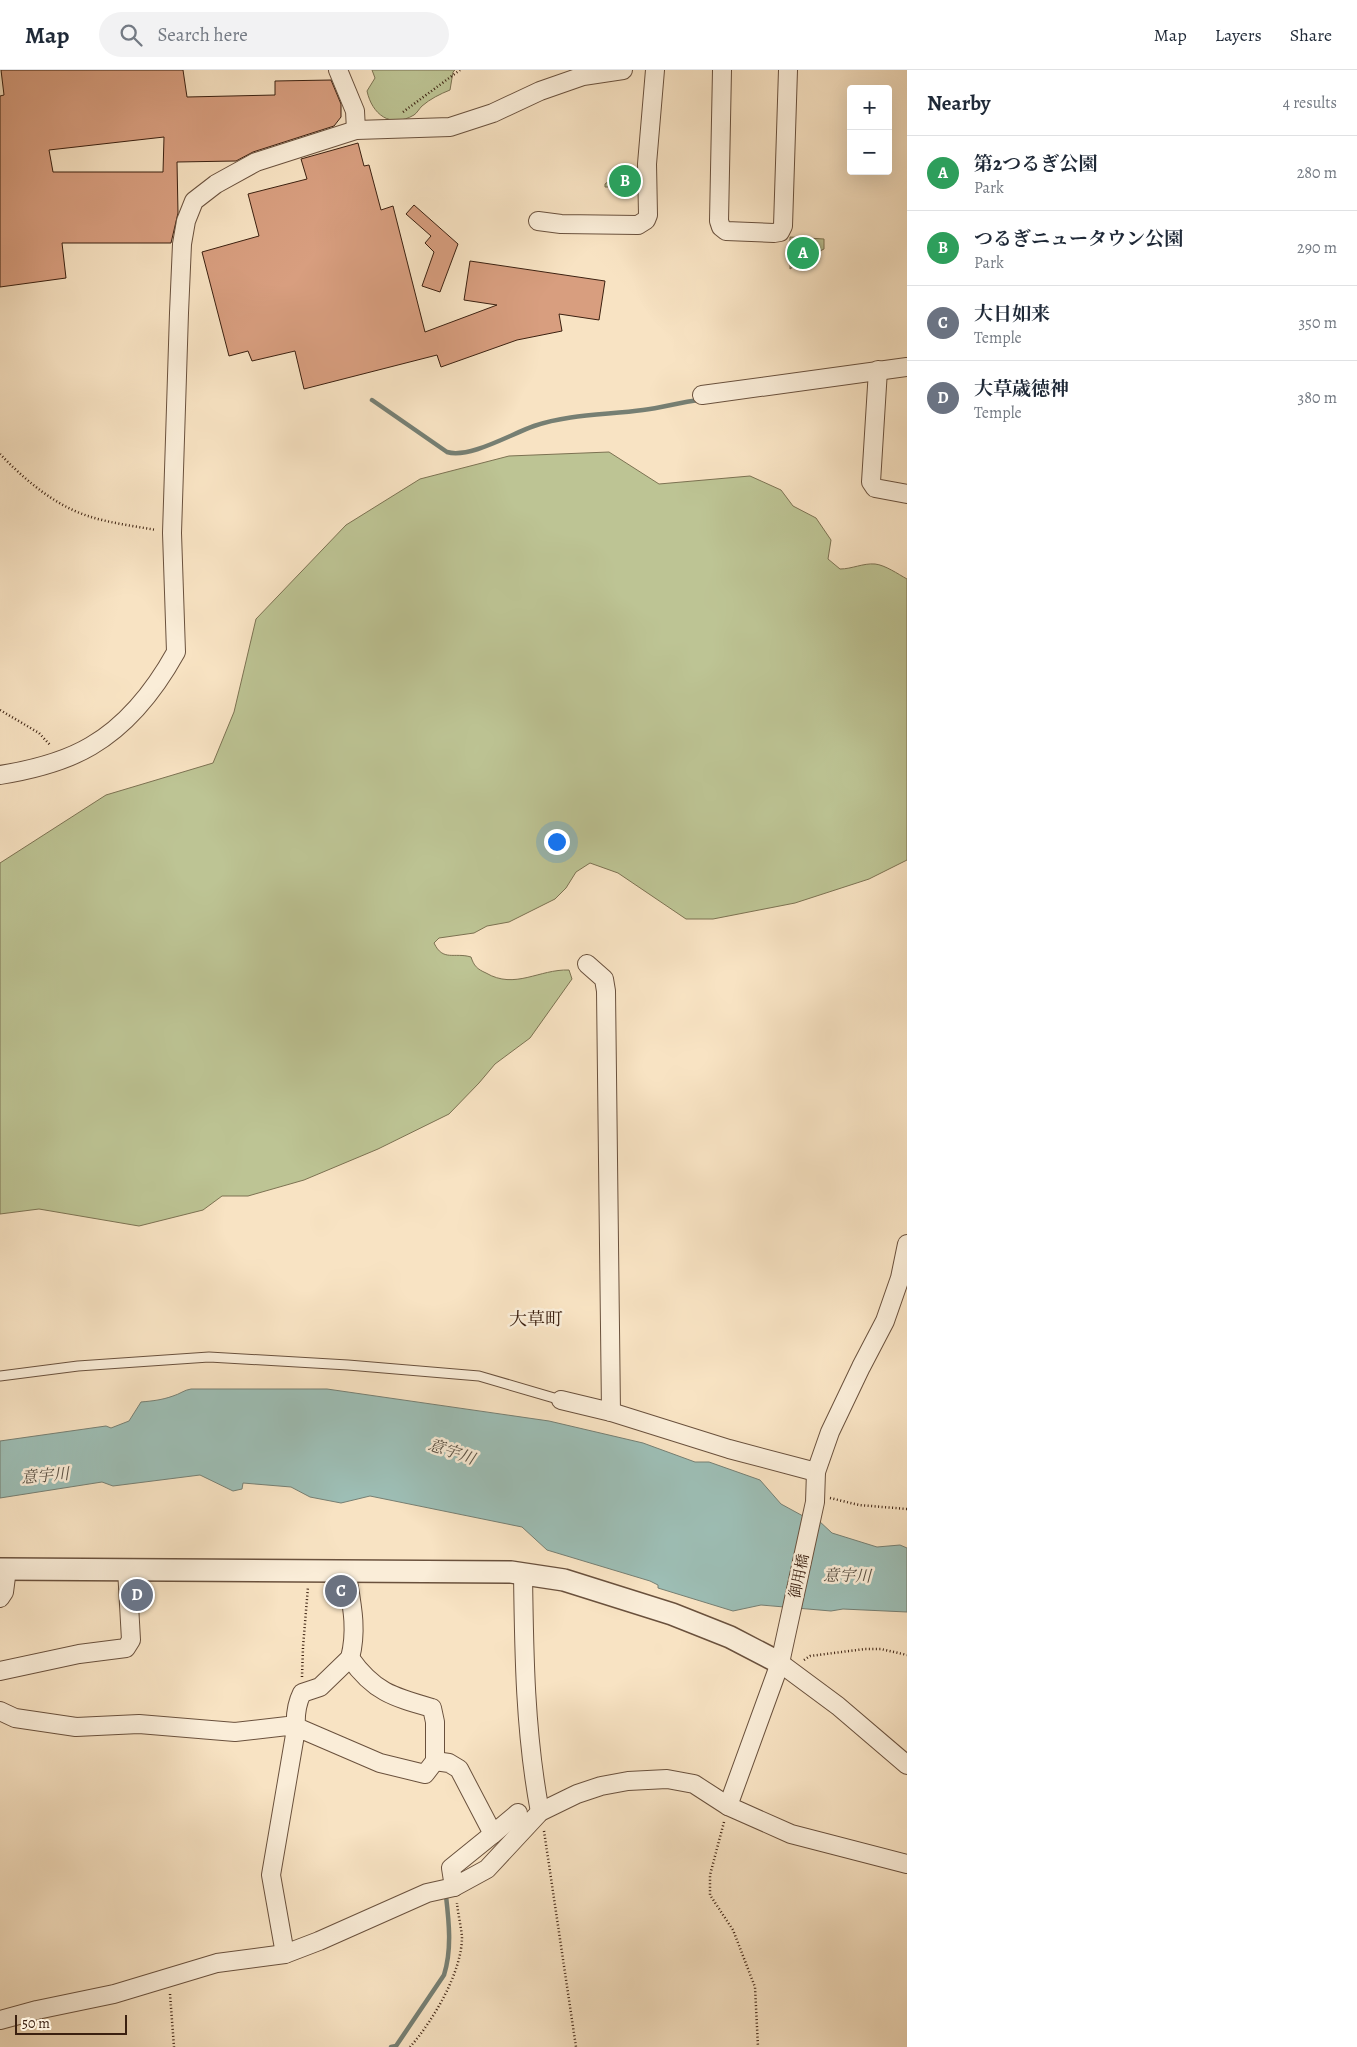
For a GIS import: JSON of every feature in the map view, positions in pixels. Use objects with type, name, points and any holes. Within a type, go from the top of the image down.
[{"type":"street","points":[[338,70],[355,111],[356,130]]},
{"type":"street","points":[[0,775],[57,761],[92,746],[130,716],[168,666],[176,652],[172,533],[182,244],[186,221],[194,201],[216,184],[256,162],[356,130],[450,126],[493,113],[540,91],[583,76],[622,70]]},
{"type":"street","points":[[538,221],[561,224],[638,225],[646,220],[648,215],[647,164],[655,70]]},
{"type":"street","points":[[722,70],[720,227],[726,231],[774,234],[780,232],[783,226],[788,70]]},
{"type":"street","points":[[702,395],[878,375],[907,367]]},
{"type":"street","points":[[878,375],[871,482],[876,488],[907,494]]},
{"type":"street","points":[[588,964],[604,979],[606,991],[611,1412]]},
{"type":"street","name":"御用橋","points":[[728,1806],[785,1661],[815,1498],[816,1472],[830,1432],[885,1322],[900,1278],[907,1244]]},
{"type":"street","points":[[561,1400],[611,1412],[729,1449],[816,1472]]},
{"type":"street","points":[[0,1598],[4,1592],[4,1569],[346,1570],[523,1573],[564,1580],[672,1614],[785,1661],[907,1765]]},
{"type":"street","points":[[0,1671],[79,1654],[126,1648],[131,1640],[127,1569]]},
{"type":"street","points":[[285,1954],[270,1875],[296,1725],[294,1716],[302,1693],[320,1687],[350,1658],[355,1640],[353,1612],[346,1570]]},
{"type":"street","points":[[523,1573],[526,1705],[532,1768],[540,1812]]},
{"type":"street","points":[[0,1711],[15,1718],[76,1727],[139,1724],[235,1732],[296,1725],[301,1729],[380,1763],[425,1774],[435,1761],[435,1722],[432,1708],[392,1696],[360,1672],[350,1658]]},
{"type":"street","points":[[435,1761],[449,1763],[459,1769],[493,1834]]},
{"type":"street","points":[[0,2020],[37,2010],[114,1994],[217,1963],[285,1954],[380,1915],[427,1893],[454,1887],[487,1869],[540,1812],[576,1794],[601,1786],[628,1781],[667,1779],[694,1784],[728,1806],[791,1834],[907,1864]]},
{"type":"street","points":[[454,1887],[451,1868],[518,1813]]},
{"type":"lane","points":[[0,1376],[78,1366],[209,1357],[348,1365],[479,1376],[561,1400]]},
{"type":"path","points":[[401,113],[460,70]]},
{"type":"path","points":[[0,454],[28,482],[74,510],[89,516],[172,533]]},
{"type":"path","points":[[0,710],[48,740],[57,761]]},
{"type":"path","points":[[815,1498],[860,1505],[907,1509]]},
{"type":"path","points":[[302,1693],[303,1647],[310,1570]]},
{"type":"path","points":[[785,1661],[799,1663],[810,1656],[840,1651],[881,1649],[907,1655]]},
{"type":"path","points":[[728,1806],[710,1875],[710,1895],[733,1930],[755,1987],[758,2047]]},
{"type":"path","points":[[540,1812],[576,2047]]},
{"type":"path","points":[[410,2047],[444,1996],[454,1976],[459,1959],[462,1937],[454,1887]]},
{"type":"path","points":[[168,1978],[174,2047]]},
{"type":"green space","points":[[372,70],[455,70],[450,90],[428,101],[414,115],[405,119],[390,120],[378,112],[369,99],[367,91],[375,78]]},
{"type":"green space","points":[[619,173],[642,178],[642,187],[605,187],[605,184]]},
{"type":"green space","points":[[790,237],[824,239],[824,249],[790,269]]},
{"type":"green space","points":[[609,452],[659,484],[750,476],[781,490],[793,506],[816,518],[831,540],[828,559],[840,569],[875,564],[907,579],[907,860],[869,879],[795,903],[713,919],[686,919],[618,873],[590,863],[576,872],[566,888],[555,899],[509,922],[487,926],[474,933],[439,938],[434,943],[437,949],[445,954],[471,957],[478,969],[497,978],[517,979],[569,970],[572,979],[530,1038],[495,1064],[449,1114],[378,1149],[304,1180],[248,1196],[222,1196],[203,1210],[139,1226],[39,1209],[0,1214],[0,863],[106,795],[213,763],[234,712],[256,619],[346,525],[420,479],[509,456]]},
{"type":"water","name":"意宇川","points":[[191,1389],[327,1389],[549,1421],[643,1443],[695,1462],[709,1462],[760,1480],[781,1504],[803,1516],[818,1520],[832,1533],[877,1547],[900,1545],[907,1548],[907,1612],[843,1609],[831,1611],[761,1605],[733,1611],[658,1588],[658,1585],[650,1581],[547,1550],[522,1527],[370,1496],[341,1503],[310,1497],[291,1487],[243,1483],[242,1489],[233,1491],[200,1475],[113,1486],[102,1482],[0,1498],[0,1441],[106,1426],[111,1428],[129,1421],[141,1402],[165,1398]]},
{"type":"building","points":[[1,70],[183,70],[187,97],[275,95],[275,81],[331,80],[341,104],[341,117],[334,126],[253,152],[236,161],[177,162],[178,213],[171,243],[62,243],[66,278],[0,287],[0,96],[4,95]],"holes":[[[164,137],[163,172],[53,172],[49,150]]]},
{"type":"building","points":[[358,143],[364,166],[369,165],[381,210],[393,206],[425,332],[497,305],[464,300],[470,261],[605,281],[599,320],[559,314],[562,331],[517,340],[441,367],[437,355],[304,389],[295,351],[252,361],[248,351],[229,356],[202,252],[259,236],[248,194],[307,179],[301,159]]},
{"type":"building","points":[[414,205],[458,244],[440,292],[422,286],[434,252],[425,243],[431,236],[406,214]]},
{"type":"waterway","points":[[372,400],[447,452],[456,453],[467,452],[490,445],[547,422],[574,417],[650,409],[699,400]]},
{"type":"waterway","points":[[391,2047],[396,2046],[444,1975],[449,1946],[446,1896]]},
{"type":"place","name":"つるぎニュータウン公園","points":[[625,181]]},
{"type":"place","name":"第2つるぎ公園","points":[[803,253]]},
{"type":"place","name":"大日如来","points":[[341,1591]]},
{"type":"place","name":"大草歳徳神","points":[[137,1595]]},
{"type":"district","name":"大草町","points":[[536,1319]]}]
